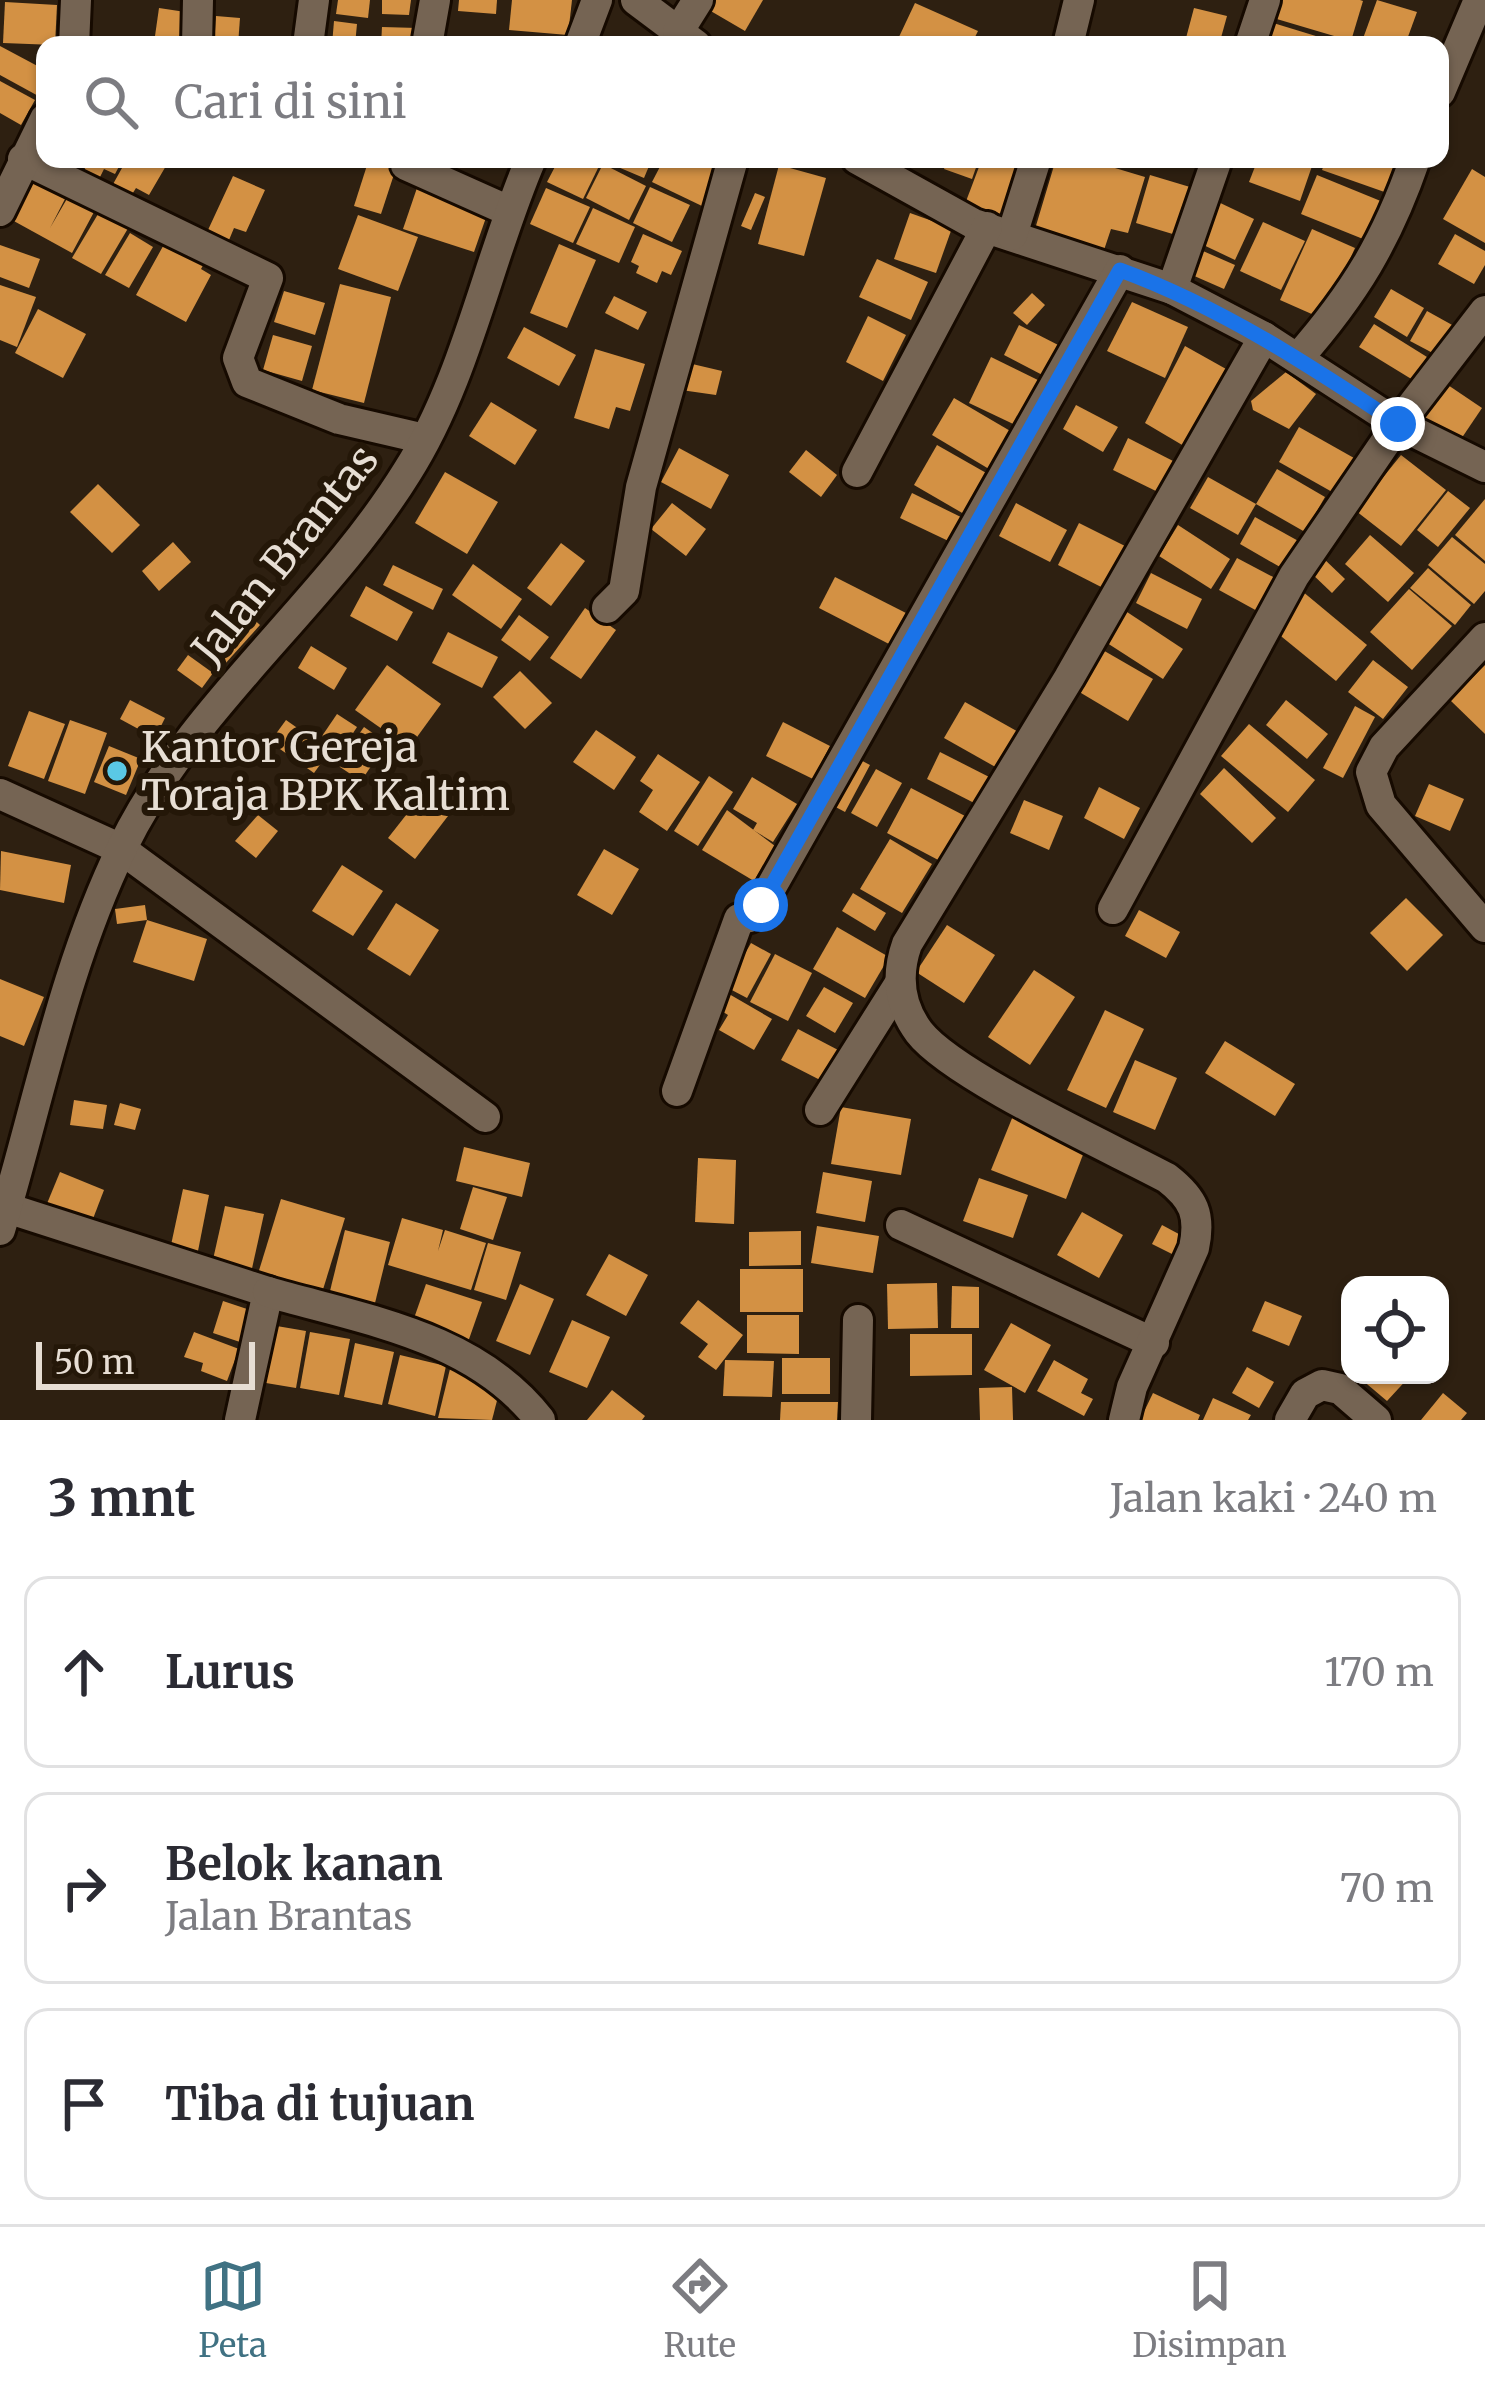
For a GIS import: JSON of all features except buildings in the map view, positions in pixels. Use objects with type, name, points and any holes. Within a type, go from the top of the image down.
[{"type":"street","points":[[74,36],[76,0]]},
{"type":"street","points":[[196,36],[198,0]]},
{"type":"street","points":[[309,36],[314,0]]},
{"type":"street","points":[[429,36],[435,0]]},
{"type":"street","points":[[583,36],[597,0]]},
{"type":"street","points":[[636,0],[683,36]]},
{"type":"street","points":[[688,36],[698,0]]},
{"type":"street","points":[[1070,36],[1079,0]]},
{"type":"street","points":[[1253,36],[1265,0]]},
{"type":"street","points":[[1449,71],[1479,0]]},
{"type":"street","points":[[0,212],[36,135]]},
{"type":"street","points":[[23,159],[36,165]]},
{"type":"street","points":[[42,168],[268,278],[238,358],[247,382],[339,419],[425,439]]},
{"type":"street","points":[[413,168],[508,212]]},
{"type":"street","name":"Jalan Brantas","points":[[3,1219],[75,977],[122,849],[193,737],[383,507],[425,439],[527,168]]},
{"type":"street","points":[[607,608],[624,591],[641,488],[663,424],[731,168]]},
{"type":"street","points":[[875,168],[999,231],[1172,289],[1264,337],[1398,424],[1485,467]]},
{"type":"street","points":[[857,472],[1031,168]]},
{"type":"street","points":[[1172,289],[1214,168]]},
{"type":"street","points":[[1298,358],[1363,278],[1391,230],[1412,168]]},
{"type":"street","points":[[677,1091],[739,919],[750,917],[761,905],[1120,270]]},
{"type":"street","points":[[1113,909],[1294,576],[1398,424],[1485,311]]},
{"type":"street","points":[[820,1110],[900,983],[907,944],[1081,658],[1264,337]]},
{"type":"street","points":[[1485,638],[1384,747],[1371,772],[1381,805],[1485,927]]},
{"type":"street","points":[[0,794],[122,849],[484,1117]]},
{"type":"street","points":[[900,983],[906,1009],[922,1036],[954,1062],[1167,1178],[1192,1200],[1198,1225],[1194,1248],[1132,1387],[1124,1420]]},
{"type":"street","points":[[3,1219],[452,1349],[494,1373],[540,1420]]},
{"type":"street","points":[[901,1225],[1154,1343]]},
{"type":"street","points":[[240,1420],[268,1292]]},
{"type":"street","points":[[856,1420],[859,1320]]},
{"type":"street","points":[[1290,1420],[1306,1394],[1322,1385],[1347,1394],[1376,1420]]},
{"type":"place","name":"Kantor Gereja Toraja BPK Kaltim","points":[[117,771]]},
{"type":"route","points":[[761,905],[1120,270],[1172,289],[1264,337],[1398,424]]}]
